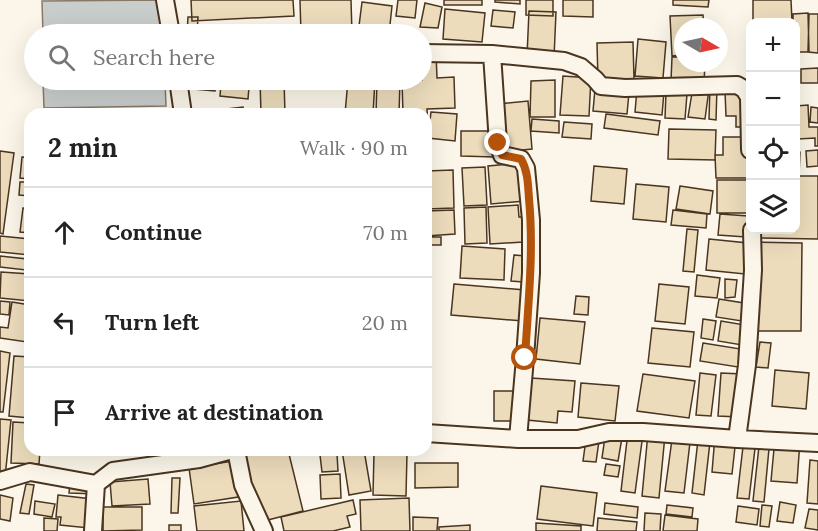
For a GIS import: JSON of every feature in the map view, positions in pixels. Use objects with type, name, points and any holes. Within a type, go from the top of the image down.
[{"type":"street","points":[[165,0],[169,24]]},
{"type":"street","points":[[432,53],[492,54],[564,61],[581,67],[601,86],[625,88],[737,84],[744,88],[749,97],[750,126]]},
{"type":"street","points":[[492,54],[498,143],[502,155],[521,159],[526,168],[531,220],[531,273],[518,439]]},
{"type":"street","points":[[179,90],[182,108]]},
{"type":"street","points":[[737,439],[747,365],[753,270],[752,234]]},
{"type":"street","points":[[432,432],[518,439],[578,439],[609,432],[643,432],[818,443]]},
{"type":"street","points":[[0,481],[30,472],[96,484],[113,471],[211,456]]},
{"type":"street","points":[[236,456],[243,485],[264,531]]},
{"type":"street","points":[[93,531],[96,484]]},
{"type":"shaded area","points":[[164,0],[165,24],[43,24],[42,1]]},
{"type":"shaded area","points":[[43,90],[165,90],[166,106],[44,108]]},
{"type":"building","points":[[191,0],[293,0],[294,16],[192,21]]},
{"type":"building","points":[[300,0],[351,0],[352,24],[301,24]]},
{"type":"building","points":[[398,0],[417,0],[415,18],[396,16]]},
{"type":"building","points":[[444,0],[482,0],[482,5],[444,5]]},
{"type":"building","points":[[495,0],[520,0],[520,4],[495,2]]},
{"type":"building","points":[[526,0],[553,0],[553,16],[526,15]]},
{"type":"building","points":[[563,0],[593,0],[593,17],[563,16]]},
{"type":"building","points":[[673,0],[709,0],[708,7],[673,5]]},
{"type":"building","points":[[753,0],[791,0],[792,18],[753,18]]},
{"type":"building","points":[[362,2],[392,6],[390,24],[359,24]]},
{"type":"building","points":[[425,3],[442,7],[438,28],[432,28],[432,24],[421,24]]},
{"type":"building","points":[[445,9],[485,13],[482,42],[443,39]]},
{"type":"building","points":[[493,10],[515,12],[513,28],[491,26]]},
{"type":"building","points":[[529,11],[556,12],[554,58],[527,56]]},
{"type":"building","points":[[808,13],[809,52],[800,52],[800,18],[793,18],[793,14]]},
{"type":"building","points":[[809,14],[818,14],[818,53],[808,52]]},
{"type":"building","points":[[703,15],[703,18],[674,18],[674,56],[672,56],[670,16]]},
{"type":"building","points":[[188,17],[198,17],[198,24],[188,24]]},
{"type":"building","points":[[638,39],[666,42],[663,78],[635,76]]},
{"type":"building","points":[[633,42],[634,79],[598,80],[597,43]]},
{"type":"building","points":[[432,54],[436,54],[437,78],[454,77],[455,108],[403,108],[402,90],[432,90]]},
{"type":"building","points":[[672,57],[674,57],[674,72],[705,72],[704,83],[671,81]]},
{"type":"building","points":[[818,68],[818,83],[801,83],[801,69]]},
{"type":"building","points":[[563,76],[591,78],[589,116],[560,115]]},
{"type":"building","points":[[555,80],[555,117],[530,117],[531,81]]},
{"type":"building","points":[[710,86],[717,87],[716,120],[709,119]]},
{"type":"building","points":[[693,87],[709,89],[705,119],[688,117]]},
{"type":"building","points":[[595,89],[629,93],[627,114],[593,111]]},
{"type":"building","points":[[637,89],[664,92],[662,115],[635,112]]},
{"type":"building","points":[[220,90],[249,90],[248,99],[220,96]]},
{"type":"building","points":[[260,90],[284,90],[285,108],[261,108]]},
{"type":"building","points":[[347,90],[374,90],[373,108],[346,108]]},
{"type":"building","points":[[377,90],[400,90],[399,108],[376,108]]},
{"type":"building","points":[[725,91],[741,91],[742,127],[736,127],[736,116],[726,116]]},
{"type":"building","points":[[666,92],[687,94],[685,119],[665,118]]},
{"type":"building","points":[[528,101],[532,149],[502,152],[498,104]]},
{"type":"building","points":[[808,105],[809,127],[818,127],[818,146],[815,146],[815,138],[800,139],[800,106]]},
{"type":"building","points":[[811,107],[818,108],[818,123],[810,122]]},
{"type":"building","points":[[432,112],[457,114],[455,141],[432,138]]},
{"type":"building","points":[[606,114],[660,121],[658,135],[604,128]]},
{"type":"building","points":[[532,119],[559,121],[559,133],[531,131]]},
{"type":"building","points":[[564,122],[592,124],[591,139],[562,137]]},
{"type":"building","points":[[669,129],[716,130],[715,160],[668,159]]},
{"type":"building","points":[[461,131],[495,131],[495,157],[461,156]]},
{"type":"building","points":[[723,137],[746,137],[746,178],[716,178],[715,155],[723,155]]},
{"type":"building","points":[[818,150],[818,166],[807,167],[806,151]]},
{"type":"building","points":[[0,151],[14,153],[3,234],[0,233]]},
{"type":"building","points":[[22,157],[24,157],[24,178],[20,178]]},
{"type":"building","points":[[522,163],[525,201],[491,204],[488,166]]},
{"type":"building","points":[[594,166],[627,169],[624,204],[591,201]]},
{"type":"building","points":[[485,167],[487,205],[464,206],[462,168]]},
{"type":"building","points":[[453,170],[454,208],[432,209],[432,171]]},
{"type":"building","points":[[800,176],[818,176],[818,239],[758,238],[758,234],[800,234]]},
{"type":"building","points":[[717,180],[746,180],[746,213],[717,213]]},
{"type":"building","points":[[20,182],[24,182],[24,195],[19,195]]},
{"type":"building","points":[[636,184],[669,187],[666,222],[633,219]]},
{"type":"building","points":[[680,186],[713,191],[710,214],[676,209]]},
{"type":"building","points":[[518,205],[519,217],[522,217],[523,242],[490,244],[488,207]]},
{"type":"building","points":[[486,207],[487,243],[465,244],[464,208]]},
{"type":"building","points":[[23,208],[24,208],[24,232],[20,232]]},
{"type":"building","points":[[454,210],[455,234],[432,236],[432,211]]},
{"type":"building","points":[[673,210],[707,214],[706,228],[671,225]]},
{"type":"building","points":[[720,214],[746,216],[746,237],[718,235]]},
{"type":"building","points":[[687,229],[698,230],[694,272],[683,271]]},
{"type":"building","points":[[0,236],[24,238],[24,254],[0,252]]},
{"type":"building","points":[[432,237],[441,237],[441,245],[432,245]]},
{"type":"building","points":[[709,239],[748,243],[745,274],[706,270]]},
{"type":"building","points":[[755,242],[802,243],[801,331],[754,331]]},
{"type":"building","points":[[462,246],[505,249],[504,280],[460,278]]},
{"type":"building","points":[[514,255],[526,256],[523,282],[511,281]]},
{"type":"building","points":[[0,256],[24,259],[24,270],[0,267]]},
{"type":"building","points":[[1,272],[24,274],[24,300],[0,298]]},
{"type":"building","points":[[697,275],[720,278],[717,298],[695,296]]},
{"type":"building","points":[[725,279],[737,280],[735,297],[725,298]]},
{"type":"building","points":[[454,284],[525,290],[523,321],[451,315]]},
{"type":"building","points":[[659,284],[689,287],[685,324],[655,321]]},
{"type":"building","points":[[576,296],[589,297],[588,315],[574,314]]},
{"type":"building","points":[[719,299],[750,304],[748,322],[716,317]]},
{"type":"building","points":[[0,301],[10,302],[9,315],[0,314]]},
{"type":"building","points":[[12,302],[24,304],[24,342],[0,338],[0,327],[8,328]]},
{"type":"building","points":[[540,318],[585,322],[580,364],[536,359]]},
{"type":"building","points":[[703,319],[716,321],[713,340],[701,338]]},
{"type":"building","points":[[721,321],[745,325],[742,345],[718,341]]},
{"type":"building","points":[[652,328],[694,332],[690,367],[648,363]]},
{"type":"building","points":[[760,342],[771,343],[768,368],[756,367]]},
{"type":"building","points":[[703,343],[747,350],[744,368],[700,361]]},
{"type":"building","points":[[0,351],[10,353],[3,412],[0,412]]},
{"type":"building","points":[[14,356],[24,357],[24,417],[9,416]]},
{"type":"building","points":[[775,370],[809,373],[806,409],[772,406]]},
{"type":"building","points":[[700,373],[716,375],[711,416],[696,415]]},
{"type":"building","points":[[721,373],[742,374],[739,417],[718,416]]},
{"type":"building","points":[[643,374],[695,381],[689,418],[637,411]]},
{"type":"building","points":[[531,378],[575,381],[572,412],[558,411],[557,423],[527,420]]},
{"type":"building","points":[[581,383],[619,386],[615,421],[578,417]]},
{"type":"building","points":[[494,391],[517,391],[517,421],[494,421]]},
{"type":"building","points":[[0,419],[11,420],[5,477],[0,477]]},
{"type":"building","points":[[13,422],[24,423],[24,456],[40,456],[39,464],[11,463]]},
{"type":"building","points":[[606,430],[623,432],[618,461],[602,458]]},
{"type":"building","points":[[699,431],[711,433],[704,495],[692,493]]},
{"type":"building","points":[[628,432],[643,434],[635,493],[621,491]]},
{"type":"building","points":[[673,432],[691,434],[684,493],[665,491]]},
{"type":"building","points":[[648,433],[665,435],[659,498],[642,496]]},
{"type":"building","points":[[715,436],[736,438],[732,474],[712,472]]},
{"type":"building","points":[[760,437],[770,438],[764,502],[753,501]]},
{"type":"building","points":[[744,438],[756,440],[749,499],[737,498]]},
{"type":"building","points":[[775,438],[800,440],[797,483],[771,481]]},
{"type":"building","points":[[586,439],[599,441],[596,462],[583,461]]},
{"type":"building","points":[[243,456],[289,456],[303,511],[260,522]]},
{"type":"building","points":[[320,456],[337,456],[338,471],[322,472]]},
{"type":"building","points":[[343,456],[365,456],[371,491],[349,495]]},
{"type":"building","points":[[374,456],[407,456],[406,496],[373,495]]},
{"type":"building","points":[[810,460],[818,461],[818,504],[807,503]]},
{"type":"building","points":[[233,461],[238,497],[194,504],[189,468]]},
{"type":"building","points":[[415,463],[458,463],[458,487],[415,488]]},
{"type":"building","points":[[606,464],[620,466],[618,477],[604,475]]},
{"type":"building","points":[[340,474],[341,498],[321,499],[320,475]]},
{"type":"building","points":[[172,478],[180,478],[178,513],[171,513]]},
{"type":"building","points":[[148,479],[150,504],[112,506],[110,482]]},
{"type":"building","points":[[70,483],[98,494],[69,493]]},
{"type":"building","points":[[26,484],[34,485],[29,514],[20,513]]},
{"type":"building","points":[[541,486],[597,493],[593,526],[537,519]]},
{"type":"building","points":[[0,495],[13,498],[10,521],[0,519]]},
{"type":"building","points":[[58,495],[92,499],[89,528],[60,525],[61,517],[56,517]]},
{"type":"building","points":[[409,498],[410,531],[361,531],[360,500]]},
{"type":"building","points":[[353,500],[356,514],[347,516],[350,527],[333,531],[284,531],[281,517]]},
{"type":"building","points":[[35,501],[55,504],[52,517],[34,514]]},
{"type":"building","points":[[241,501],[244,531],[197,531],[194,506]]},
{"type":"building","points":[[780,502],[796,505],[793,523],[777,521]]},
{"type":"building","points":[[605,503],[638,507],[637,518],[604,514]]},
{"type":"building","points":[[667,505],[693,508],[692,517],[666,514]]},
{"type":"building","points":[[762,505],[772,506],[769,527],[760,526]]},
{"type":"building","points":[[738,506],[759,509],[757,525],[736,522]]},
{"type":"building","points":[[103,507],[142,507],[142,530],[103,531]]},
{"type":"building","points":[[809,509],[818,510],[818,530],[805,528]]},
{"type":"building","points":[[645,513],[661,514],[660,531],[644,531]]},
{"type":"building","points":[[665,515],[698,519],[697,531],[663,531]]},
{"type":"building","points":[[413,517],[438,518],[437,531],[413,531]]},
{"type":"building","points":[[44,518],[58,519],[57,531],[44,531]]},
{"type":"building","points":[[598,518],[637,522],[636,531],[597,531]]},
{"type":"building","points":[[536,523],[581,526],[581,531],[536,531]]},
{"type":"building","points":[[169,525],[181,525],[181,531],[169,531]]},
{"type":"building","points":[[470,525],[470,531],[439,531],[439,527]]},
{"type":"route","points":[[498,143],[502,155],[521,159],[526,168],[531,220],[531,273],[525,358]]}]
